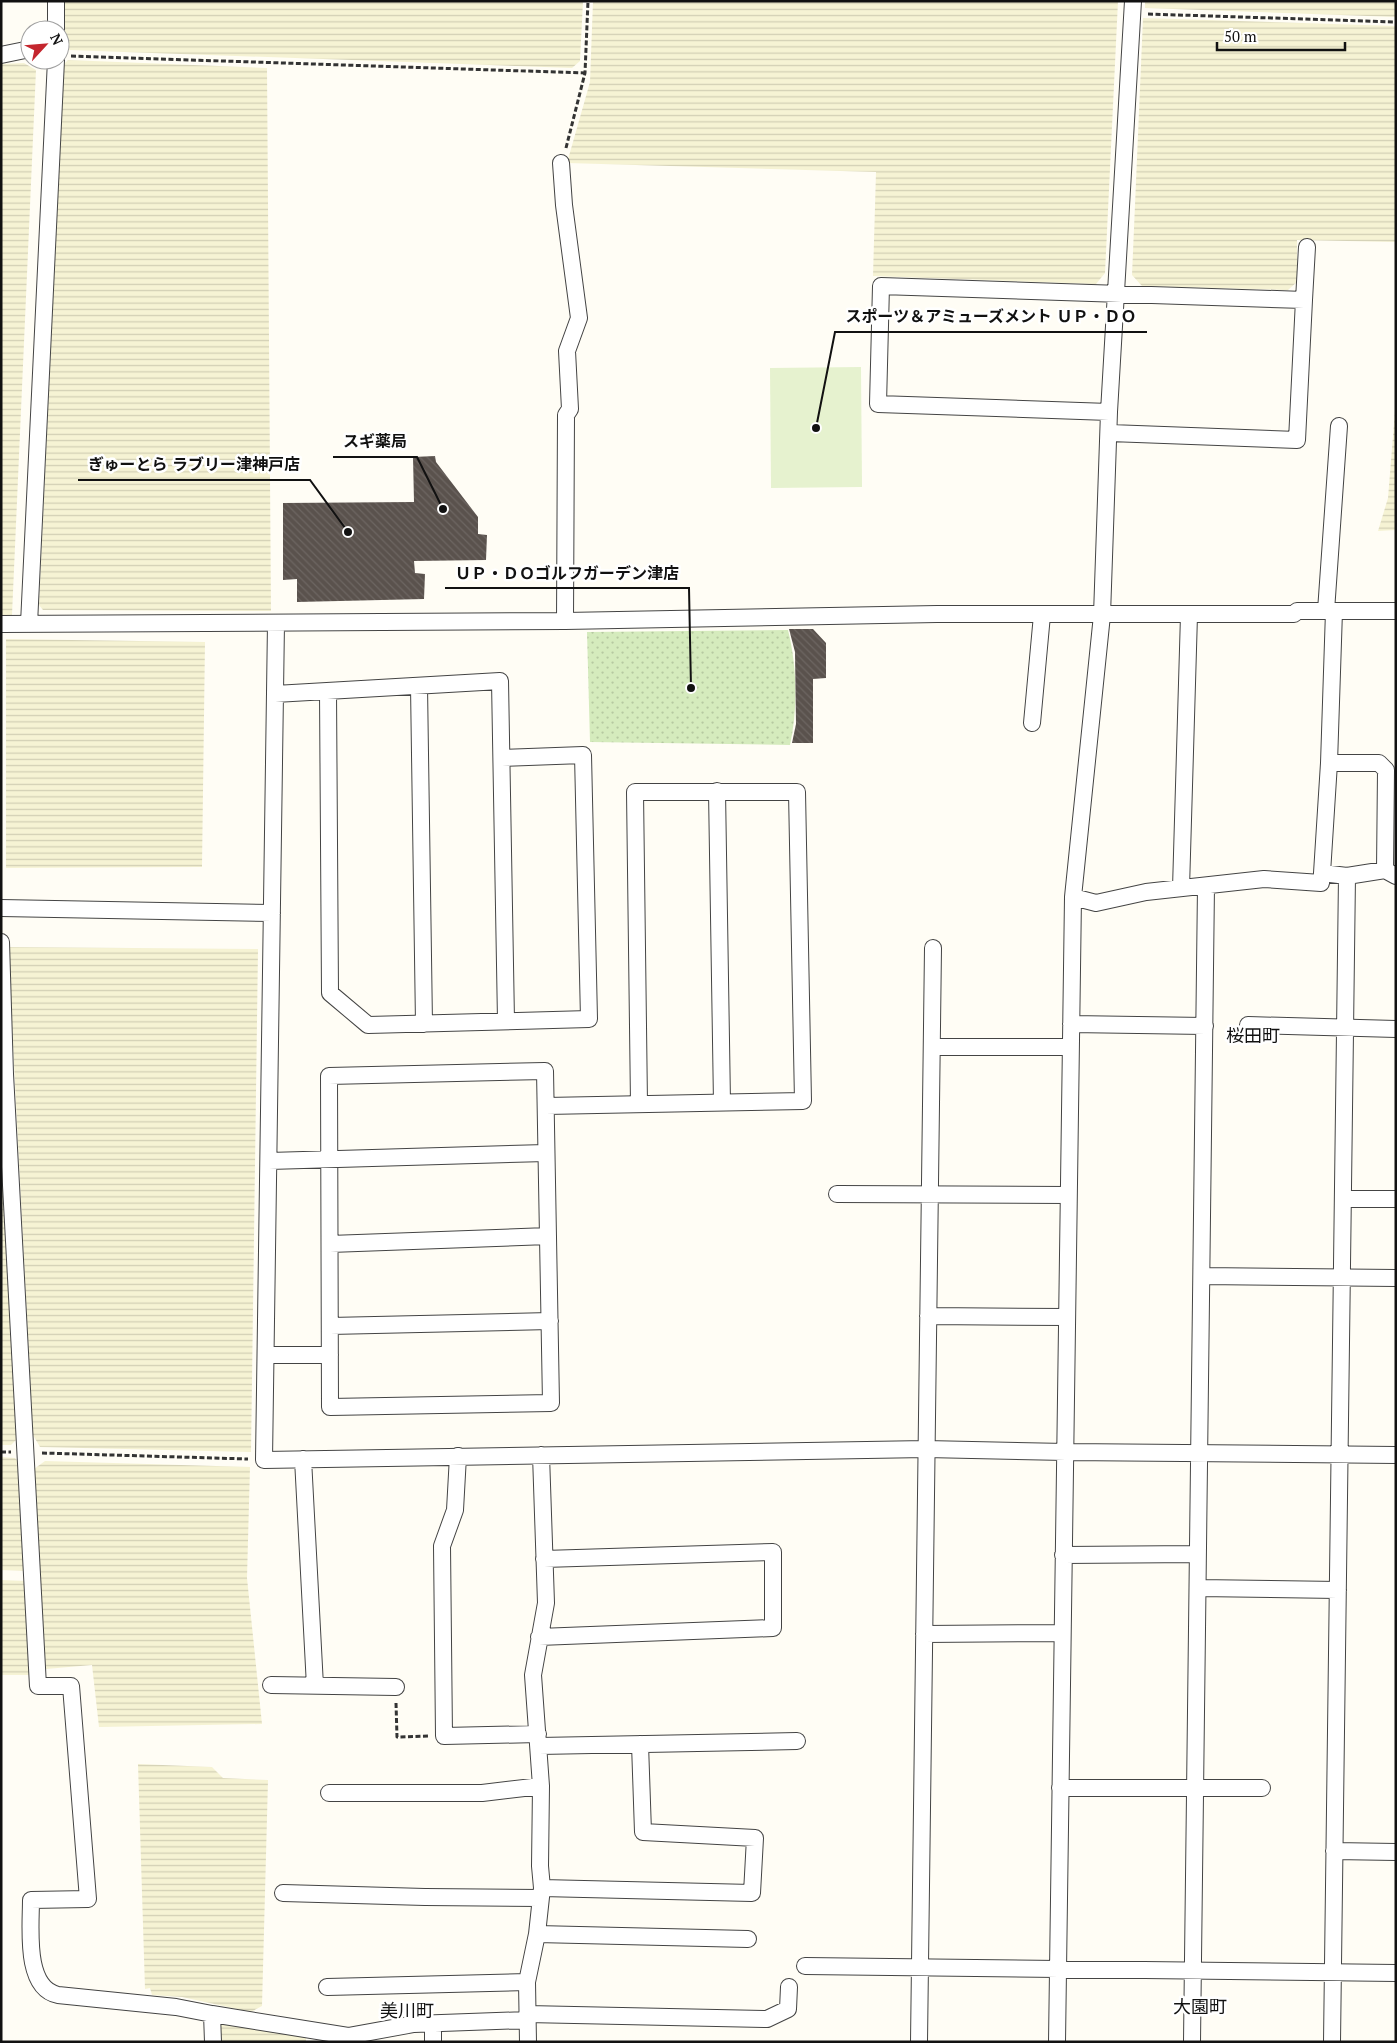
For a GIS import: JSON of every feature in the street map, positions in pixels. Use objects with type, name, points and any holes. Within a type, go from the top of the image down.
[{"type":"street","points":[[56,1],[56,20]]},
{"type":"street","points":[[1057,2042],[1073,897],[1102,615],[1115,294],[1118,238],[1121,233],[1122,223],[1133,7]]},
{"type":"street","points":[[1,55],[20,51]]},
{"type":"street","points":[[29,624],[60,70]]},
{"type":"street","points":[[561,163],[564,205],[579,318],[567,351],[570,409],[566,415],[565,621]]},
{"type":"street","points":[[1110,433],[1297,440],[1307,246]]},
{"type":"street","points":[[1109,412],[878,404],[881,286],[1304,300]]},
{"type":"street","points":[[1073,897],[1096,903],[1146,892],[1264,879],[1320,883],[1329,763],[1330,611],[1339,426]]},
{"type":"street","points":[[1,624],[565,621],[937,614],[1189,616],[1294,614],[1297,611],[1396,611]]},
{"type":"street","points":[[1032,723],[1042,615]]},
{"type":"street","points":[[1181,888],[1189,616]]},
{"type":"street","points":[[276,623],[264,1460],[926,1449],[1200,1454],[1396,1455]]},
{"type":"street","points":[[275,694],[500,681],[506,1021]]},
{"type":"street","points":[[419,686],[424,1024]]},
{"type":"street","points":[[328,692],[330,993],[368,1026],[589,1019],[583,755],[502,758]]},
{"type":"street","points":[[1322,873],[1347,876],[1390,873],[1386,770],[1378,763],[1329,763]]},
{"type":"street","points":[[546,1106],[803,1101],[797,792],[634,792],[639,1104]]},
{"type":"street","points":[[717,792],[722,1103]]},
{"type":"street","points":[[1332,2042],[1347,876]]},
{"type":"street","points":[[1192,2042],[1206,886]]},
{"type":"street","points":[[1,908],[272,913]]},
{"type":"street","points":[[1,942],[5,1074],[38,1686],[71,1686],[88,1899],[30,1900],[31,1944],[35,1970],[43,1988],[49,1993],[176,2007],[348,2039],[414,2024],[527,2017],[767,2019],[788,2009],[789,1988]]},
{"type":"street","points":[[919,2042],[933,948]]},
{"type":"street","points":[[1071,1024],[1205,1026]]},
{"type":"street","points":[[1248,1025],[1396,1029]]},
{"type":"street","points":[[932,1047],[1071,1047]]},
{"type":"street","points":[[545,1071],[546,1153],[551,1403],[330,1407],[329,1076],[545,1071]]},
{"type":"street","points":[[269,1161],[546,1153]]},
{"type":"street","points":[[837,1194],[1068,1195]]},
{"type":"street","points":[[1342,1198],[1396,1199]]},
{"type":"street","points":[[330,1244],[548,1236]]},
{"type":"street","points":[[1202,1276],[1396,1278]]},
{"type":"street","points":[[928,1316],[1067,1317]]},
{"type":"street","points":[[330,1326],[550,1321]]},
{"type":"street","points":[[266,1355],[330,1355]]},
{"type":"street","points":[[528,2042],[528,1982],[538,1934],[541,1893],[541,1786],[533,1675],[546,1603],[541,1455]]},
{"type":"street","points":[[458,1456],[455,1510],[442,1546],[444,1736],[640,1744],[797,1740]]},
{"type":"street","points":[[303,1459],[315,1686]]},
{"type":"street","points":[[539,1637],[773,1628],[773,1552],[544,1558]]},
{"type":"street","points":[[1063,1555],[1198,1554]]},
{"type":"street","points":[[1198,1588],[1338,1590]]},
{"type":"street","points":[[924,1634],[1062,1633]]},
{"type":"street","points":[[271,1685],[396,1688]]},
{"type":"street","points":[[283,1893],[426,1897],[541,1893],[752,1892],[755,1838],[643,1832],[640,1744]]},
{"type":"street","points":[[329,1793],[482,1793],[541,1786]]},
{"type":"street","points":[[1060,1788],[1262,1788]]},
{"type":"street","points":[[1334,1851],[1396,1852]]},
{"type":"street","points":[[538,1934],[748,1939]]},
{"type":"street","points":[[805,1966],[1396,1973]]},
{"type":"street","points":[[327,1987],[528,1982]]},
{"type":"street","points":[[212,2014],[213,2042]]},
{"type":"street","points":[[433,2024],[433,2042]]},
{"type":"path","points":[[561,163],[585,72],[588,1]]},
{"type":"path","points":[[1133,7],[1396,22]]},
{"type":"path","points":[[70,58],[585,72]]},
{"type":"path","points":[[26,1453],[264,1460]]},
{"type":"path","points":[[396,1688],[397,1737],[444,1736]]},
{"type":"shaded area","points":[[65,1],[583,1],[580,61],[572,68],[70,50],[70,20],[65,20]]},
{"type":"shaded area","points":[[593,1],[1118,1],[1105,273],[1096,284],[873,276],[876,172],[567,163],[590,82]]},
{"type":"shaded area","points":[[1145,1],[1396,1],[1396,17],[1145,8]]},
{"type":"shaded area","points":[[1143,18],[1396,26],[1396,242],[1297,240],[1297,282],[1288,290],[1142,286],[1132,275]]},
{"type":"shaded area","points":[[70,60],[267,68],[271,611],[43,610],[39,605],[64,70],[70,70]]},
{"type":"shaded area","points":[[20,63],[20,70],[36,70],[12,615],[1,615],[1,64]]},
{"type":"shaded area","points":[[1396,399],[1396,530],[1378,531],[1388,498]]},
{"type":"shaded area","points":[[6,639],[205,642],[202,867],[6,868]]},
{"type":"shaded area","points":[[8,947],[258,949],[251,1452],[40,1447],[33,1435]]},
{"type":"shaded area","points":[[1,1130],[19,1437],[11,1445],[1,1445]]},
{"type":"shaded area","points":[[1,1457],[15,1458],[19,1462],[26,1571],[1,1570]]},
{"type":"shaded area","points":[[45,1461],[250,1467],[247,1578],[262,1724],[99,1727],[92,1665],[46,1669],[34,1469]]},
{"type":"shaded area","points":[[1,1580],[26,1581],[29,1675],[1,1675]]},
{"type":"shaded area","points":[[138,1764],[212,1767],[223,1778],[268,1780],[262,2006],[251,2012],[182,1997],[152,1995],[150,1988],[145,1989]]},
{"type":"shaded area","points":[[220,2023],[306,2036],[306,2042],[221,2042]]},
{"type":"green space","points":[[861,367],[862,487],[771,488],[770,368]]},
{"type":"green space","points":[[788,630],[795,673],[794,717],[790,745],[590,742],[587,632]]},
{"type":"building","points":[[435,456],[436,462],[478,517],[478,534],[487,535],[486,560],[414,561],[415,573],[425,574],[424,599],[297,602],[297,579],[283,580],[283,503],[414,502],[413,457]]},
{"type":"building","points":[[789,629],[813,629],[826,643],[826,678],[813,679],[813,743],[792,743],[796,724],[795,652]]},
{"type":"place","name":"スポーツ＆アミューズメント ＵＰ・ＤＯ","points":[[816,428]]},
{"type":"place","name":"スギ薬局","points":[[443,509]]},
{"type":"place","name":"ぎゅーとら ラブリー津神戸店","points":[[348,532]]},
{"type":"place","name":"ＵＰ・ＤＯゴルフガーデン津店","points":[[691,688]]},
{"type":"district","name":"桜田町","points":[[1253,1035]]},
{"type":"district","name":"大園町","points":[[1200,2006]]},
{"type":"district","name":"美川町","points":[[407,2010]]}]
